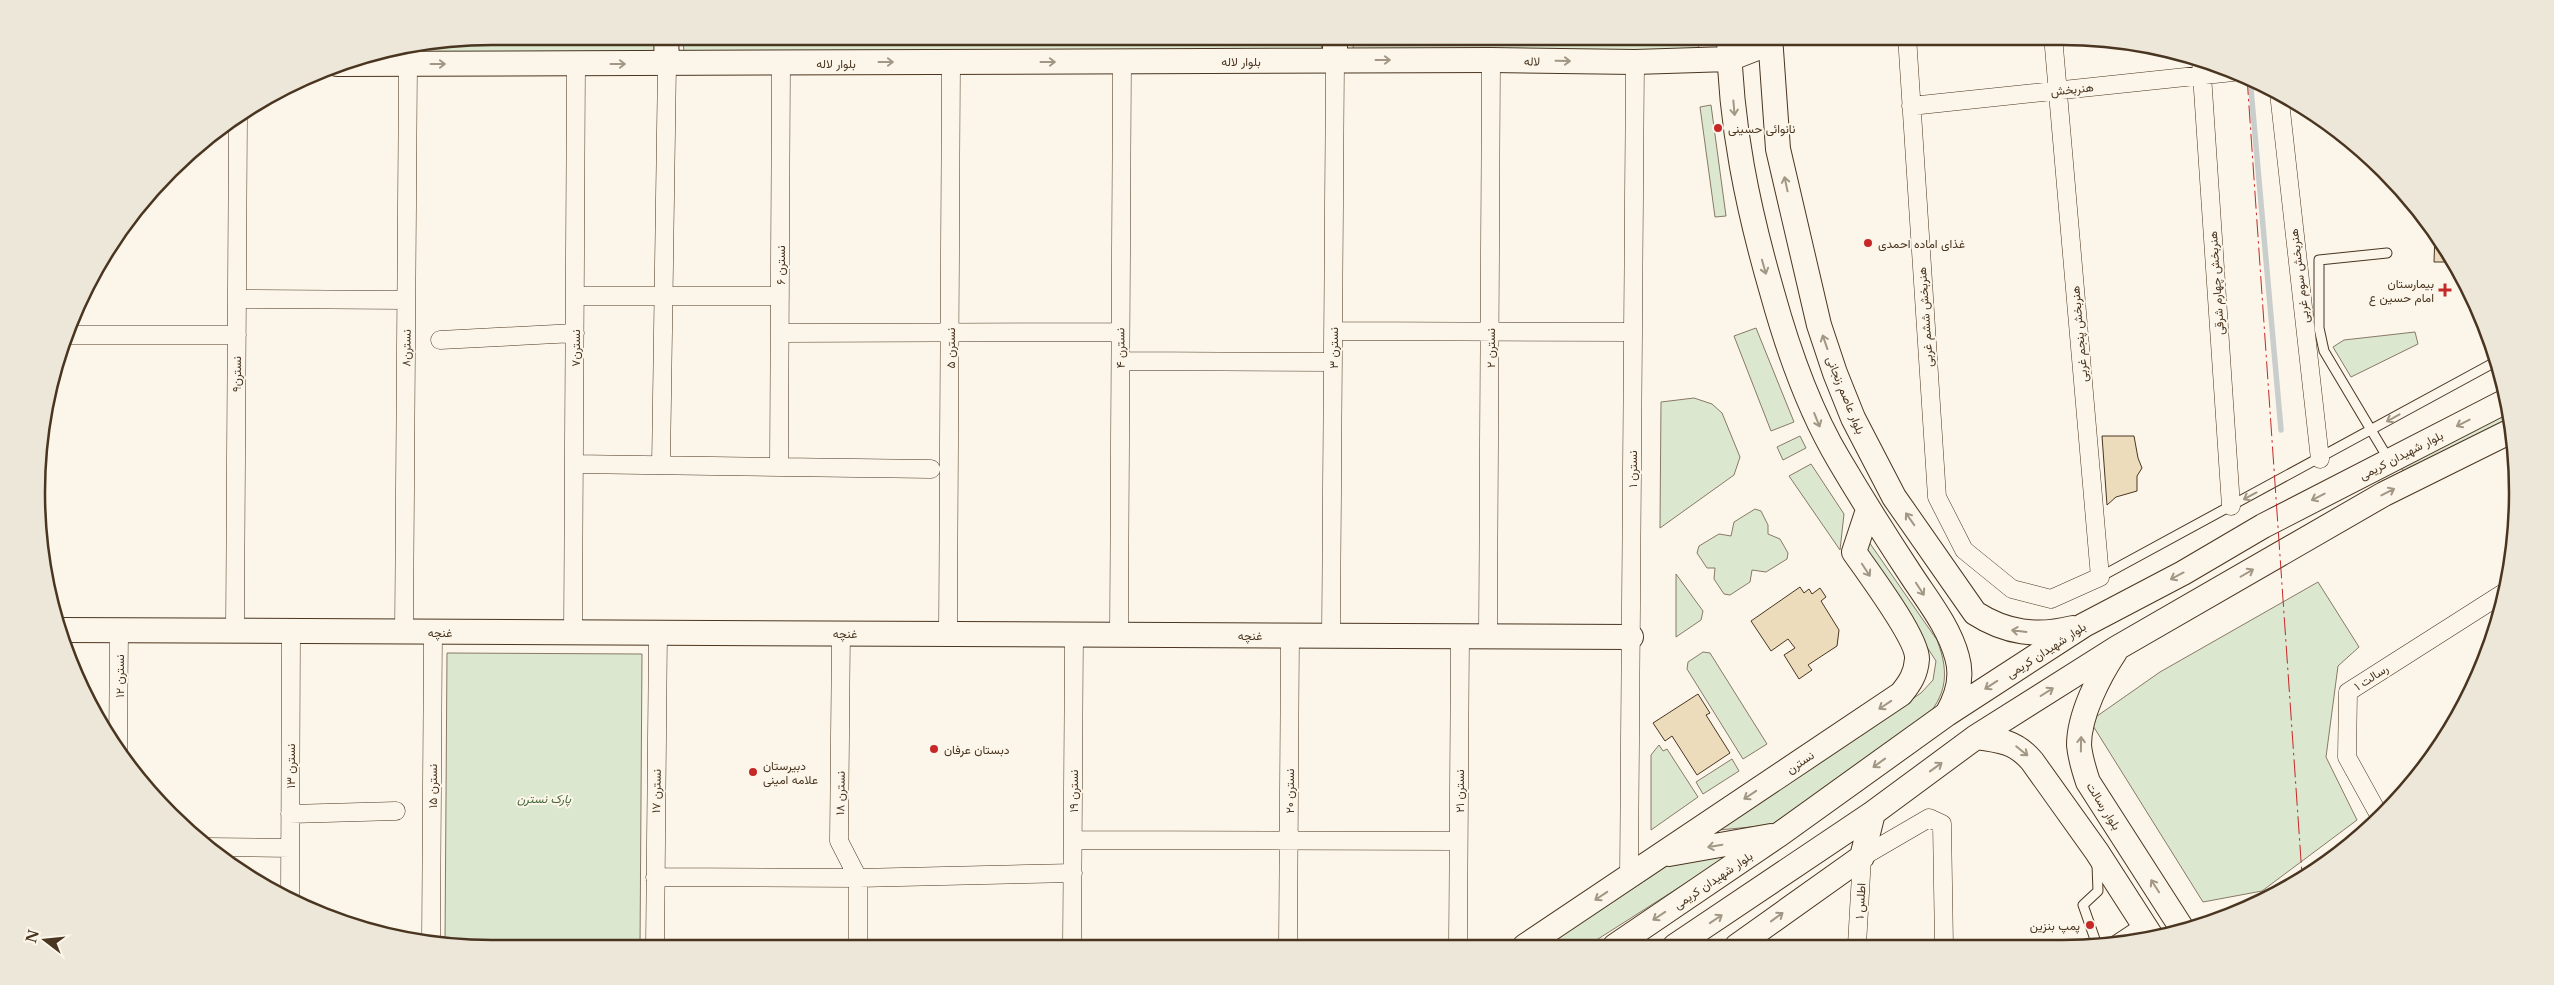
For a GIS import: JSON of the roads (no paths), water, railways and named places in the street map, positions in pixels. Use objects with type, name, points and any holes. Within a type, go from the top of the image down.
[{"type":"main road","points":[[666,45],[667,64]]},
{"type":"main road","points":[[1335,45],[1335,60]]},
{"type":"main road","name":"بلوار عاصم زنجانی","points":[[1765,45],[1778,149],[1819,325],[1853,418],[1894,497],[1975,613],[1993,624],[2012,631],[2034,633],[2060,631],[2084,625]]},
{"type":"main road","points":[[1729,48],[1738,155],[1759,249],[1785,338],[1822,431],[1868,510],[1948,632],[1958,659],[1959,683],[1956,698],[1947,714]]},
{"type":"main road","name":"لاله","points":[[1335,60],[1635,62],[1729,48]]},
{"type":"main road","name":"بلوار لاله","points":[[365,64],[1335,60]]},
{"type":"main road","name":"بلوار شهیدان کریمی","points":[[1624,940],[1780,834],[1947,714],[2084,625],[2183,573],[2263,526],[2500,404]]},
{"type":"main road","points":[[1684,940],[1873,813],[1976,737],[2117,648],[2384,494],[2505,434]]},
{"type":"main road","name":"نسترن","points":[[1534,940],[1901,694],[1914,678],[1918,657],[1911,638],[1854,552],[1868,510]]},
{"type":"main road","name":"غنچه","points":[[67,630],[1631,636]]},
{"type":"main road","name":"بلوار رسالت","points":[[2117,648],[2100,675],[2091,698],[2079,743],[2082,761],[2088,782],[2184,923]]},
{"type":"main road","points":[[1976,737],[2009,742],[2022,749],[2097,852],[2144,932]]},
{"type":"main road","points":[[1746,940],[1862,857],[1873,813]]},
{"type":"main road","points":[[1661,855],[1780,834]]},
{"type":"street","name":"هنربخش ششم غربی","points":[[1908,45],[1937,497],[1964,550],[2012,589],[2051,599],[2100,577]]},
{"type":"street","name":"هنربخش پنجم غربی","points":[[2054,45],[2100,577]]},
{"type":"street","name":"نسترن ۳","points":[[1332,635],[1335,60]]},
{"type":"street","name":"نسترن ۲","points":[[1488,636],[1491,60]]},
{"type":"street","name":"نسترن ۴","points":[[1119,635],[1119,332],[1122,61]]},
{"type":"street","name":"نسترن ۵","points":[[948,634],[951,62]]},
{"type":"street","name":"نسترن ۱","points":[[1629,877],[1635,62]]},
{"type":"street","name":"نسترن ۶","points":[[779,467],[781,63]]},
{"type":"street","name":"نسترن۸","points":[[404,632],[408,64]]},
{"type":"street","name":"نسترن۷","points":[[573,632],[576,64]]},
{"type":"street","points":[[661,465],[667,64]]},
{"type":"street","name":"هنربخش","points":[[1911,106],[2058,90],[2200,67]]},
{"type":"street","name":"هنربخش چهارم شرقی","points":[[2201,68],[2231,506]]},
{"type":"street","name":"هنربخش سوم غربی","points":[[2280,102],[2320,459]]},
{"type":"street","name":"نسترن۹","points":[[235,631],[238,124]]},
{"type":"street","points":[[575,296],[780,296]]},
{"type":"street","points":[[237,300],[406,300]]},
{"type":"street","points":[[1334,331],[1633,332]]},
{"type":"street","points":[[780,333],[1119,332]]},
{"type":"street","points":[[440,340],[575,333]]},
{"type":"street","points":[[74,335],[237,335]]},
{"type":"street","points":[[1120,361],[1333,362]]},
{"type":"street","points":[[574,464],[930,469]]},
{"type":"street","name":"رسالت ۱","points":[[2376,810],[2347,757],[2348,692],[2496,598]]},
{"type":"street","name":"نسترن ۱۲","points":[[118,738],[119,631]]},
{"type":"street","name":"نسترن ۱۳","points":[[290,891],[291,631]]},
{"type":"street","name":"نسترن ۱۵","points":[[431,935],[433,632]]},
{"type":"street","name":"نسترن ۱۷","points":[[655,940],[658,633]]},
{"type":"street","name":"نسترن ۱۸","points":[[842,633],[839,841],[858,878],[858,940]]},
{"type":"street","name":"نسترن ۱۹","points":[[1072,940],[1074,634]]},
{"type":"street","name":"نسترن ۲۰","points":[[1288,940],[1290,635]]},
{"type":"street","name":"نسترن ۲۱","points":[[1458,940],[1460,636]]},
{"type":"street","points":[[290,814],[396,811]]},
{"type":"street","points":[[1862,857],[1929,818],[1942,824],[1944,940]]},
{"type":"street","points":[[1073,840],[1458,841]]},
{"type":"street","points":[[219,847],[290,848]]},
{"type":"street","name":"اطلس ۱","points":[[1857,940],[1862,857]]},
{"type":"street","points":[[655,877],[858,878],[1073,873]]},
{"type":"lane","points":[[2387,253],[2318,260],[2320,328],[2324,351],[2390,460]]},
{"type":"lane","points":[[2100,577],[2490,365]]},
{"type":"lane","points":[[2095,939],[2083,905],[2098,891],[2097,852]]},
{"type":"waterway","points":[[2251,87],[2281,430]]},
{"type":"place","name":"نانوائی حسینی","points":[[1718,128]]},
{"type":"place","name":"غذای اماده احمدی","points":[[1868,243]]},
{"type":"place","name":"بیمارستان امام حسین ع","points":[[2445,290]]},
{"type":"place","name":"دبستان عرفان","points":[[934,749]]},
{"type":"place","name":"دبیرستان علامه امینی","points":[[753,772]]},
{"type":"place","name":"پمپ بنزین","points":[[2090,925]]},
{"type":"park label","name":"پارک نسترن","points":[[544,798]]}]
